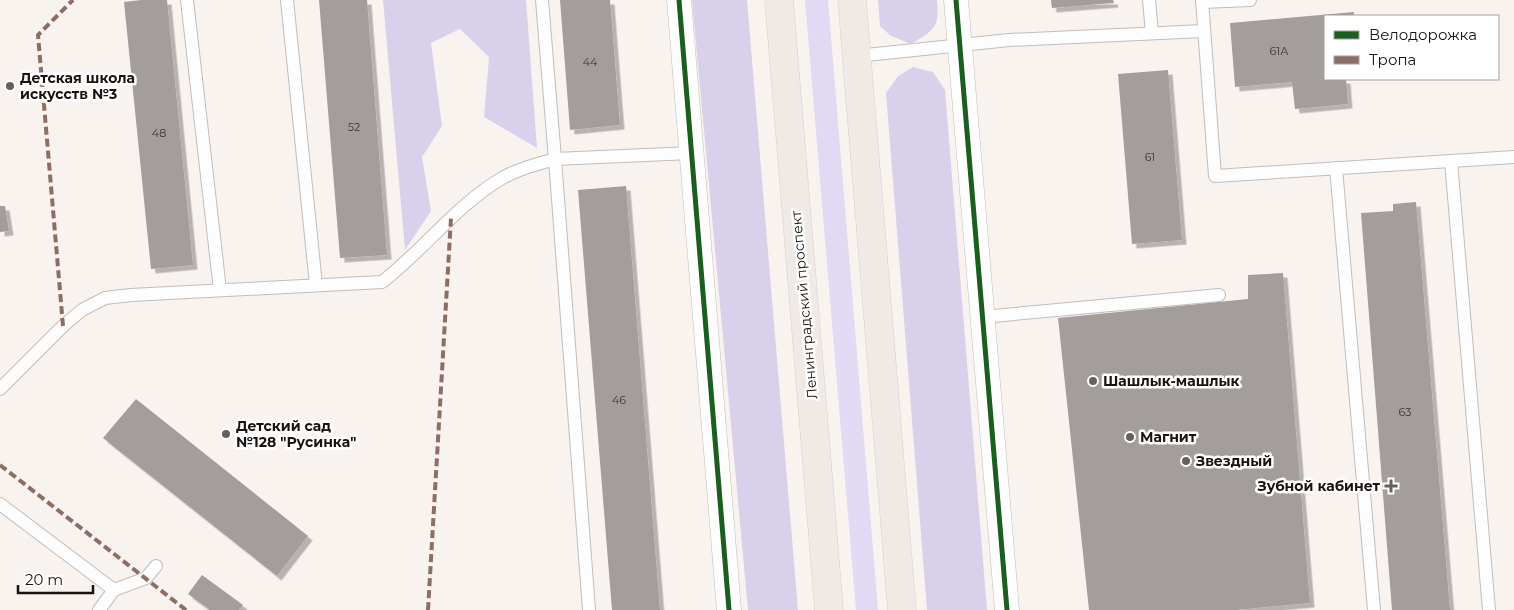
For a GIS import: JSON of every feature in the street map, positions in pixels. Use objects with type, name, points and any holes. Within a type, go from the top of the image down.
[{"type":"main road","name":"Ленинградский проспект","points":[[779,0],[829,610]]},
{"type":"main road","points":[[852,0],[902,610]]},
{"type":"street","points":[[679,0],[729,610]]},
{"type":"street","points":[[956,0],[1007,610]]},
{"type":"lane","points":[[187,0],[220,290]]},
{"type":"lane","points":[[288,0],[316,285]]},
{"type":"lane","points":[[542,0],[589,610]]},
{"type":"lane","points":[[1149,0],[1152,33]]},
{"type":"lane","points":[[1250,0],[1202,1],[1215,176],[1514,157]]},
{"type":"lane","points":[[857,56],[1009,40],[1204,31]]},
{"type":"lane","points":[[2,384],[62,326],[82,310],[105,298],[382,282],[400,268],[473,197],[505,176],[524,168],[555,159],[691,153]]},
{"type":"lane","points":[[1450,161],[1489,610]]},
{"type":"lane","points":[[1336,168],[1374,610]]},
{"type":"lane","points":[[982,317],[1219,295]]},
{"type":"lane","points":[[0,504],[114,590]]},
{"type":"lane","points":[[99,610],[114,590],[146,578],[156,566]]},
{"type":"shaded area","points":[[383,0],[526,0],[537,148],[484,117],[489,57],[460,29],[431,43],[442,126],[422,157],[431,211],[405,250]]},
{"type":"shaded area","points":[[692,0],[747,0],[798,610],[748,610]]},
{"type":"shaded area","points":[[805,0],[828,0],[878,610],[856,610]]},
{"type":"shaded area","points":[[878,0],[937,0],[936,23],[930,31],[911,44],[891,36],[880,26]]},
{"type":"shaded area","points":[[913,67],[933,72],[945,90],[987,610],[927,610],[886,93],[898,76]]},
{"type":"building","points":[[167,0],[193,265],[151,269],[124,2]]},
{"type":"building","points":[[319,0],[367,0],[387,255],[340,258]]},
{"type":"building","points":[[560,0],[610,0],[620,125],[570,130]]},
{"type":"building","points":[[1051,0],[1113,0],[1114,3],[1052,8]]},
{"type":"building","points":[[1354,12],[1354,15],[1324,15],[1324,80],[1346,80],[1348,104],[1295,109],[1292,82],[1235,87],[1230,23]]},
{"type":"building","points":[[1168,70],[1182,240],[1132,244],[1118,74]]},
{"type":"building","points":[[626,186],[660,610],[612,610],[578,190]]},
{"type":"building","points":[[1416,202],[1450,610],[1392,610],[1361,213],[1393,211],[1393,204]]},
{"type":"building","points":[[0,206],[5,206],[9,231],[0,232]]},
{"type":"building","name":"Звездный","points":[[1283,273],[1310,603],[1235,610],[1089,610],[1058,318],[1248,299],[1248,275]]},
{"type":"building","points":[[136,399],[308,536],[277,576],[103,438]]},
{"type":"building","points":[[202,575],[243,605],[239,610],[210,610],[188,594]]},
{"type":"marked path","points":[[63,326],[38,35],[73,0]]},
{"type":"marked path","points":[[428,610],[451,218]]},
{"type":"marked path","points":[[0,465],[186,610]]},
{"type":"cycle path","points":[[679,0],[729,610]]},
{"type":"cycle path","points":[[956,0],[1007,610]]},
{"type":"place","name":"Детская школа искусств №3","points":[[10,86]]},
{"type":"place","name":"Шашлык-машлык","points":[[1093,381]]},
{"type":"place","name":"Детский сад №128 \"Русинка\"","points":[[226,434]]},
{"type":"place","name":"Магнит","points":[[1130,437]]},
{"type":"place","name":"Звездный","points":[[1186,461]]},
{"type":"place","name":"Зубной кабинет","points":[[1391,486]]}]
